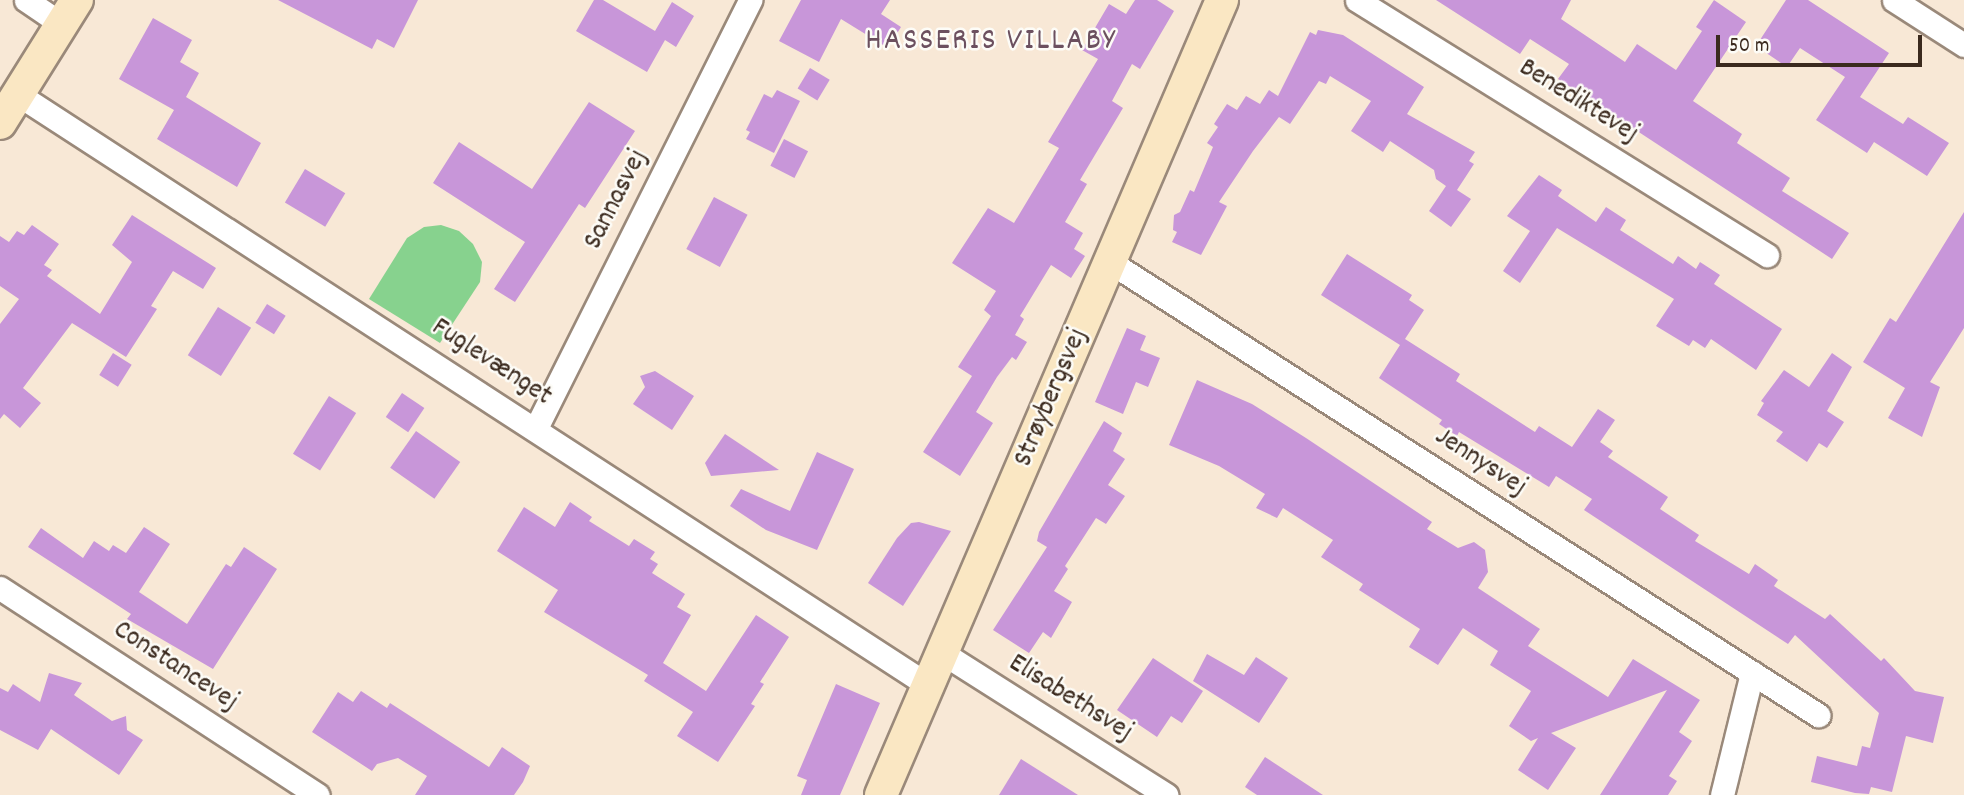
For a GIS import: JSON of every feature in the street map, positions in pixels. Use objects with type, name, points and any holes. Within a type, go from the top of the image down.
[{"type":"street","points":[[0,123],[70,13],[26,0]]},
{"type":"street","name":"Sannasvej","points":[[536,428],[750,0]]},
{"type":"street","name":"Strøybergsvej","points":[[881,795],[1222,0]]},
{"type":"street","name":"Benediktevej","points":[[1357,0],[1767,255]]},
{"type":"street","points":[[1894,0],[1964,45]]},
{"type":"street","name":"Fuglevænget","points":[[19,94],[928,685]]},
{"type":"street","name":"Jennysvej","points":[[1110,262],[1818,715]]},
{"type":"street","name":"Constancevej","points":[[0,588],[317,795]]},
{"type":"street","name":"Elisabethsvej","points":[[942,652],[1166,795]]},
{"type":"street","points":[[1721,795],[1752,673]]},
{"type":"green space","points":[[441,225],[459,231],[473,244],[482,262],[480,282],[440,343],[369,299],[407,238],[424,227]]},
{"type":"building","points":[[278,0],[418,0],[394,48],[377,39],[372,49]]},
{"type":"building","points":[[594,0],[603,0],[655,31],[672,2],[694,16],[676,47],[665,40],[647,72],[576,31]]},
{"type":"building","points":[[801,0],[890,0],[881,14],[901,27],[888,48],[841,19],[819,62],[779,41]]},
{"type":"building","points":[[1135,0],[1157,0],[1174,11],[1140,69],[1132,64],[1112,101],[1123,108],[1080,180],[1087,184],[1065,222],[1083,233],[1074,249],[1085,256],[1071,278],[1051,265],[1020,316],[1024,319],[1015,335],[1027,342],[1016,360],[1012,357],[997,377],[976,412],[993,423],[960,476],[923,452],[972,376],[958,367],[991,316],[984,310],[996,291],[952,263],[988,208],[1014,223],[1059,148],[1048,142],[1098,59],[1082,50],[1109,4],[1126,14]]},
{"type":"building","points":[[1436,0],[1571,0],[1561,19],[1625,62],[1637,44],[1676,70],[1702,31],[1696,27],[1714,0],[1746,22],[1693,101],[1742,134],[1737,143],[1790,178],[1782,191],[1849,233],[1832,259],[1558,79],[1569,64],[1530,39],[1520,54]]},
{"type":"building","points":[[1786,0],[1808,0],[1889,53],[1860,97],[1903,124],[1908,117],[1949,143],[1927,176],[1874,142],[1867,153],[1816,120],[1845,77],[1800,48],[1787,67],[1756,46]]},
{"type":"building","points":[[153,18],[192,40],[180,62],[199,73],[186,97],[261,143],[237,187],[157,139],[174,110],[119,79]]},
{"type":"building","points":[[1318,30],[1343,35],[1424,87],[1407,114],[1475,152],[1469,161],[1474,164],[1457,190],[1471,199],[1451,227],[1429,211],[1446,186],[1436,179],[1434,170],[1390,141],[1383,152],[1351,131],[1371,101],[1330,76],[1326,84],[1319,81],[1290,124],[1279,117],[1253,151],[1219,202],[1227,206],[1201,255],[1172,242],[1177,232],[1173,230],[1174,215],[1180,212],[1190,190],[1194,192],[1213,147],[1207,143],[1218,127],[1214,124],[1227,104],[1237,110],[1246,96],[1260,104],[1269,90],[1278,96],[1310,32],[1316,35]]},
{"type":"building","points":[[810,68],[830,80],[817,100],[798,89]]},
{"type":"building","points":[[777,90],[800,101],[774,153],[746,139],[750,132],[746,130],[764,94],[772,98]]},
{"type":"building","points":[[589,102],[635,131],[585,208],[579,204],[515,302],[494,289],[525,242],[433,183],[459,142],[532,189]]},
{"type":"building","points":[[784,139],[808,151],[794,178],[770,166]]},
{"type":"building","points":[[305,169],[345,193],[325,227],[285,202]]},
{"type":"building","points":[[1539,175],[1562,190],[1558,196],[1596,222],[1606,207],[1626,220],[1620,230],[1673,264],[1678,256],[1696,269],[1700,262],[1720,275],[1714,284],[1782,329],[1756,370],[1711,339],[1705,348],[1693,340],[1689,346],[1656,326],[1674,299],[1557,228],[1520,283],[1503,271],[1530,231],[1507,216]]},
{"type":"building","points":[[714,197],[748,215],[720,267],[686,249]]},
{"type":"building","points":[[1964,212],[1964,328],[1930,382],[1940,387],[1922,437],[1888,418],[1905,388],[1863,362],[1890,318],[1896,322]]},
{"type":"building","points":[[132,215],[216,268],[203,289],[173,271],[151,306],[157,309],[126,357],[72,323],[23,388],[41,403],[20,428],[4,414],[0,419],[0,324],[19,299],[0,286],[0,236],[9,242],[17,231],[24,235],[32,225],[59,244],[44,265],[52,270],[47,276],[100,314],[132,262],[112,245]]},
{"type":"building","points":[[1347,254],[1412,295],[1409,300],[1424,310],[1405,339],[1460,374],[1456,381],[1535,432],[1539,426],[1572,447],[1598,409],[1615,420],[1600,442],[1613,451],[1608,457],[1668,497],[1660,509],[1699,535],[1695,541],[1749,574],[1755,564],[1778,580],[1774,586],[1825,619],[1830,614],[1881,661],[1884,658],[1915,691],[1944,697],[1933,743],[1906,736],[1892,792],[1871,787],[1869,794],[1855,793],[1811,782],[1817,756],[1857,766],[1862,746],[1870,748],[1879,713],[1795,635],[1788,644],[1584,510],[1592,499],[1556,476],[1549,487],[1459,432],[1457,436],[1439,424],[1442,420],[1379,378],[1400,345],[1321,295]]},
{"type":"building","points":[[267,304],[286,316],[274,334],[255,323]]},
{"type":"building","points":[[218,307],[251,328],[221,376],[188,355]]},
{"type":"building","points":[[1127,328],[1146,336],[1140,350],[1160,358],[1148,387],[1136,382],[1123,414],[1095,402]]},
{"type":"building","points":[[113,353],[132,365],[118,387],[99,375]]},
{"type":"building","points":[[1832,353],[1852,367],[1827,411],[1844,422],[1827,448],[1819,443],[1807,462],[1776,441],[1783,432],[1757,415],[1764,403],[1761,401],[1784,370],[1809,387]]},
{"type":"building","points":[[655,371],[694,396],[672,430],[633,404],[645,387],[640,376]]},
{"type":"building","points":[[1197,380],[1252,404],[1306,438],[1432,522],[1427,529],[1458,548],[1474,542],[1485,550],[1488,572],[1478,588],[1540,629],[1528,646],[1608,697],[1633,659],[1700,700],[1679,732],[1692,741],[1669,776],[1677,781],[1668,795],[1600,795],[1667,690],[1551,733],[1576,748],[1548,790],[1518,770],[1538,738],[1531,741],[1509,726],[1531,691],[1490,665],[1498,651],[1463,628],[1438,665],[1409,647],[1420,629],[1359,590],[1363,584],[1321,557],[1333,540],[1283,508],[1277,518],[1256,508],[1265,494],[1219,466],[1169,445]]},
{"type":"building","points":[[402,393],[424,408],[408,432],[386,417]]},
{"type":"building","points":[[329,396],[356,413],[320,471],[293,454]]},
{"type":"building","points":[[1104,421],[1122,433],[1113,451],[1125,459],[1108,485],[1125,496],[1106,524],[1096,518],[1065,566],[1068,569],[1054,591],[1072,602],[1051,638],[1043,632],[1029,653],[993,630],[1047,547],[1037,541],[1039,532]]},
{"type":"building","points":[[416,431],[460,462],[434,499],[390,468]]},
{"type":"building","points":[[725,434],[779,470],[711,476],[705,463]]},
{"type":"building","points":[[817,452],[854,469],[817,550],[766,530],[730,506],[741,489],[790,511]]},
{"type":"building","points":[[570,502],[592,517],[589,521],[629,546],[634,539],[655,552],[650,559],[658,564],[652,573],[685,594],[677,607],[691,615],[663,663],[706,691],[756,615],[789,637],[760,682],[764,684],[751,704],[755,706],[718,762],[677,736],[693,712],[644,681],[648,675],[544,612],[558,590],[497,551],[524,507],[555,527]]},
{"type":"building","points":[[919,522],[951,531],[903,606],[868,583],[897,538],[911,523]]},
{"type":"building","points":[[144,527],[170,544],[139,592],[187,624],[226,564],[231,567],[244,547],[277,569],[213,669],[127,619],[131,614],[28,547],[41,528],[83,558],[94,541],[109,551],[113,545],[126,553]]},
{"type":"building","points":[[1207,654],[1244,675],[1256,657],[1288,678],[1259,723],[1193,681]]},
{"type":"building","points":[[1153,658],[1203,691],[1182,723],[1171,716],[1157,737],[1117,710]]},
{"type":"building","points":[[49,673],[82,683],[74,695],[112,721],[126,716],[127,730],[143,740],[119,775],[51,729],[38,750],[0,730],[0,688],[8,692],[13,684],[40,702]]},
{"type":"building","points":[[836,684],[880,703],[840,795],[801,795],[807,780],[797,776]]},
{"type":"building","points":[[361,691],[387,708],[390,703],[489,767],[502,747],[530,766],[523,782],[514,795],[415,795],[427,776],[398,758],[377,764],[372,771],[312,732],[338,692],[353,702]]},
{"type":"building","points":[[1265,757],[1323,795],[1257,795],[1245,787]]},
{"type":"building","points":[[1021,759],[1078,795],[999,795]]},
{"type":"district","name":"HASSERIS VILLABY","points":[[991,42]]}]
